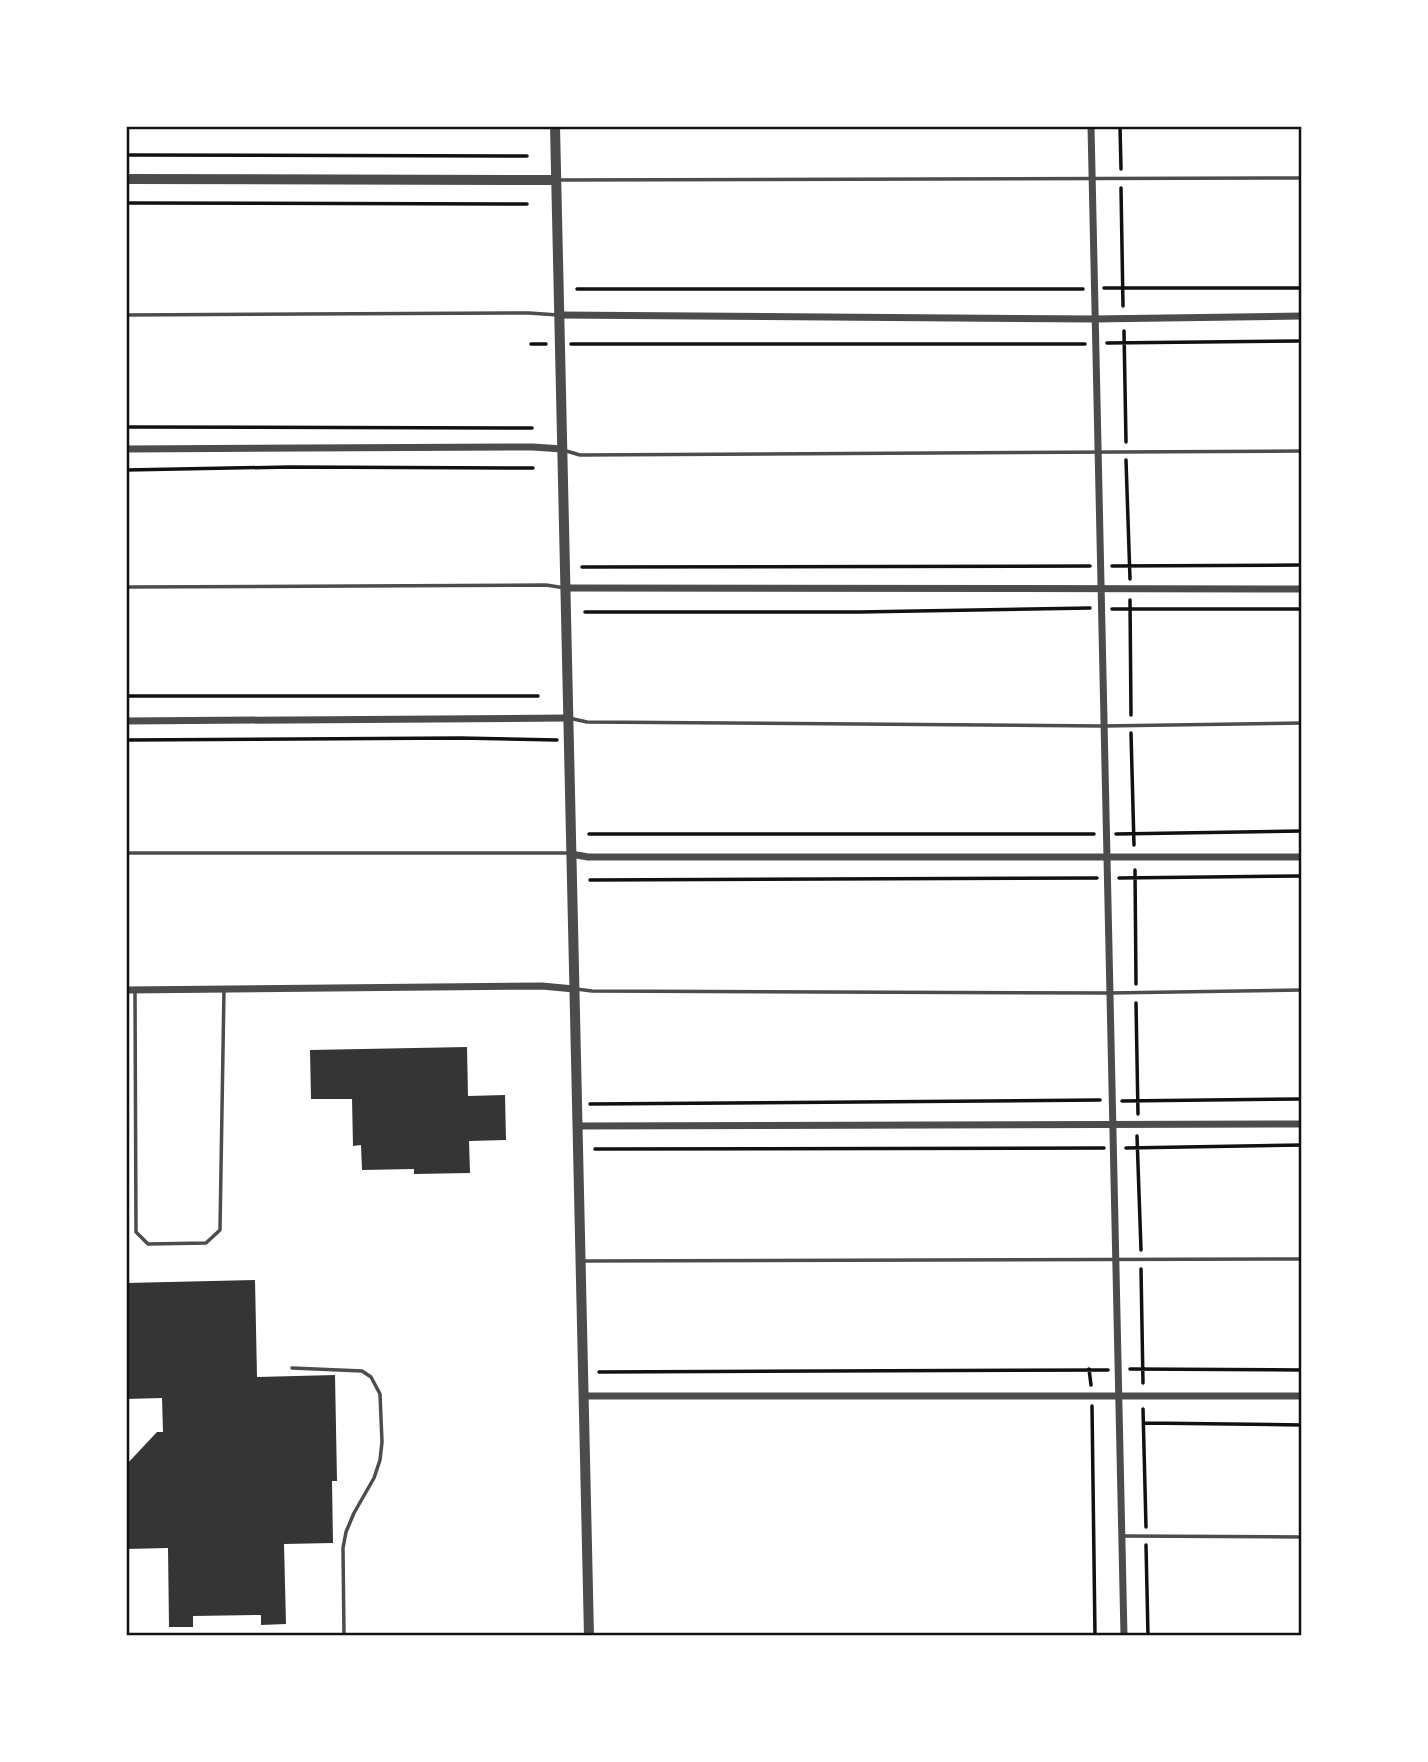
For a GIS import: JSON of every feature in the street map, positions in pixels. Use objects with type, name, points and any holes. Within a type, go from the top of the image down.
[{"type":"street","points":[[555,126],[589,1636]]},
{"type":"street","points":[[1091,126],[1124,1636]]},
{"type":"street","points":[[126,179],[556,180]]},
{"type":"street","points":[[559,316],[1094,319],[1302,316]]},
{"type":"street","points":[[126,449],[533,447],[562,450]]},
{"type":"street","points":[[565,588],[1302,589]]},
{"type":"street","points":[[126,721],[568,718]]},
{"type":"street","points":[[571,853],[588,857],[1302,857]]},
{"type":"street","points":[[130,990],[542,986],[574,989]]},
{"type":"street","points":[[577,1126],[1302,1124]]},
{"type":"street","points":[[583,1396],[1302,1396]]},
{"type":"lane","points":[[556,180],[1302,178]]},
{"type":"lane","points":[[126,314],[529,313],[559,316]]},
{"type":"lane","points":[[562,450],[580,455],[1302,451]]},
{"type":"lane","points":[[126,587],[546,584],[565,588]]},
{"type":"lane","points":[[568,718],[587,722],[1103,726],[1302,723]]},
{"type":"lane","points":[[126,853],[571,853]]},
{"type":"lane","points":[[130,990],[134,1007],[136,1232],[148,1244],[206,1243],[220,1230],[224,989]]},
{"type":"lane","points":[[574,989],[1109,993],[1302,990]]},
{"type":"lane","points":[[580,1261],[1302,1259]]},
{"type":"lane","points":[[292,1368],[362,1371],[371,1377],[380,1394],[380,1460],[374,1478],[354,1513],[344,1548],[344,1636]]},
{"type":"lane","points":[[1120,1536],[1302,1538]]},
{"type":"path","points":[[1120,126],[1148,1636]]},
{"type":"path","points":[[126,155],[527,156]]},
{"type":"path","points":[[126,203],[527,204]]},
{"type":"path","points":[[577,289],[1302,288]]},
{"type":"path","points":[[531,344],[1095,344],[1302,341]]},
{"type":"path","points":[[126,427],[532,428]]},
{"type":"path","points":[[126,470],[289,467],[533,468]]},
{"type":"path","points":[[582,567],[1302,565]]},
{"type":"path","points":[[585,612],[1302,609]]},
{"type":"path","points":[[126,696],[538,696]]},
{"type":"path","points":[[126,740],[569,740]]},
{"type":"path","points":[[589,834],[1105,835],[1302,831]]},
{"type":"path","points":[[590,880],[1302,876]]},
{"type":"path","points":[[586,1104],[1302,1098]]},
{"type":"path","points":[[595,1149],[1302,1145]]},
{"type":"path","points":[[1089,1369],[1095,1636]]},
{"type":"path","points":[[599,1372],[1302,1370]]},
{"type":"path","points":[[1144,1423],[1302,1425]]},
{"type":"path","points":[[559,1636],[567,1636]]},
{"type":"building","points":[[467,1047],[468,1096],[505,1095],[506,1140],[469,1141],[470,1173],[414,1174],[414,1169],[362,1170],[361,1145],[353,1146],[352,1099],[311,1099],[310,1050]]},
{"type":"building","points":[[255,1280],[257,1377],[335,1375],[337,1481],[332,1481],[333,1543],[284,1544],[286,1624],[261,1625],[261,1615],[193,1616],[193,1627],[169,1627],[168,1548],[126,1549],[126,1465],[157,1432],[163,1432],[162,1398],[126,1399],[126,1283]]}]
